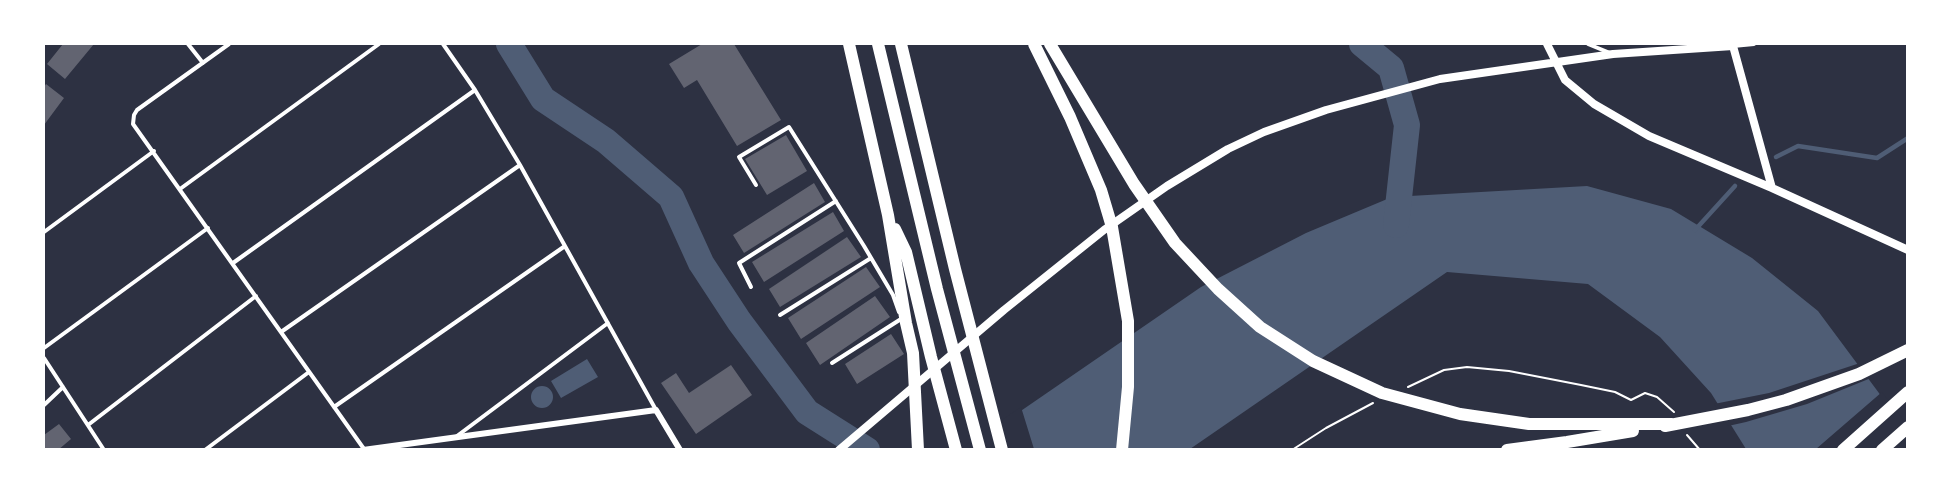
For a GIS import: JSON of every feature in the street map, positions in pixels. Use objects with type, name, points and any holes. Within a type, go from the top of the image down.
[{"type":"highway","points":[[849,44],[888,214],[903,321],[913,353],[918,450]]},
{"type":"highway","points":[[878,44],[937,289],[980,450]]},
{"type":"highway","points":[[901,44],[955,269],[1002,450]]},
{"type":"highway","points":[[1034,44],[1070,117],[1101,190],[1112,227],[1128,321],[1128,387],[1122,450]]},
{"type":"highway","points":[[1050,44],[1134,184],[1175,243],[1218,289],[1260,327],[1313,361],[1382,393],[1460,414],[1529,424],[1677,423]]},
{"type":"highway","points":[[888,214],[906,252],[956,450]]},
{"type":"highway","points":[[1507,450],[1567,442],[1748,410],[1786,400],[1859,374],[1902,353]]},
{"type":"highway","points":[[1843,450],[1908,392]]},
{"type":"highway","points":[[1882,450],[1908,427]]},
{"type":"street","points":[[1547,44],[1565,80],[1594,104],[1649,136],[1772,188],[1908,250]]},
{"type":"street","points":[[839,450],[1004,310],[1086,245],[1167,186],[1228,149],[1264,132],[1326,110],[1440,79],[1613,54],[1732,46],[1772,188]]},
{"type":"street","points":[[364,449],[656,410],[680,450]]},
{"type":"lane","points":[[188,44],[203,63]]},
{"type":"lane","points":[[229,44],[137,110],[134,124],[364,449]]},
{"type":"lane","points":[[180,189],[379,44]]},
{"type":"lane","points":[[443,44],[476,90],[520,165],[656,410]]},
{"type":"lane","points":[[1588,44],[1613,54]]},
{"type":"lane","points":[[1732,46],[1754,44]]},
{"type":"lane","points":[[233,263],[476,90]]},
{"type":"lane","points":[[756,185],[739,157],[789,128],[893,295],[903,321],[919,382]]},
{"type":"lane","points":[[44,232],[154,151]]},
{"type":"lane","points":[[282,333],[520,165]]},
{"type":"lane","points":[[751,287],[739,263],[836,201]]},
{"type":"lane","points":[[44,348],[207,228]]},
{"type":"lane","points":[[334,407],[566,246]]},
{"type":"lane","points":[[780,315],[871,258]]},
{"type":"lane","points":[[88,425],[256,296]]},
{"type":"lane","points":[[832,363],[903,321]]},
{"type":"lane","points":[[455,437],[608,323]]},
{"type":"lane","points":[[44,358],[104,450]]},
{"type":"lane","points":[[204,450],[309,372]]},
{"type":"lane","points":[[44,405],[63,387]]},
{"type":"path","points":[[1404,389],[1444,370],[1467,367],[1509,371],[1581,385],[1615,392],[1631,400],[1645,393],[1657,397],[1670,407],[1677,423],[1700,450]]},
{"type":"path","points":[[1292,450],[1326,428],[1374,403]]},
{"type":"water","points":[[1587,186],[1671,209],[1752,258],[1818,311],[1899,420],[1908,439],[1907,449],[1746,449],[1711,393],[1660,337],[1588,284],[1447,272],[1190,449],[964,450],[1201,287],[1306,233],[1392,197]]},
{"type":"water","points":[[587,359],[598,377],[561,398],[551,381]]},
{"type":"water","points":[[542,386],[550,389],[553,397],[550,405],[542,408],[534,405],[531,397],[534,389]]},
{"type":"pier","points":[[1860,363],[1871,378],[1807,404],[1746,422],[1728,426],[1714,404],[1769,393]]},
{"type":"pier","points":[[1882,392],[1902,418],[1908,432],[1907,450],[1816,449]]},
{"type":"pier","points":[[1021,407],[1034,449],[962,449],[963,447]]},
{"type":"building","points":[[63,44],[94,44],[65,79],[47,64]]},
{"type":"building","points":[[702,44],[734,44],[781,120],[737,146],[697,80],[684,88],[669,64]]},
{"type":"building","points":[[46,84],[64,98],[44,125],[44,87]]},
{"type":"building","points":[[786,135],[807,171],[767,195],[745,159]]},
{"type":"building","points":[[814,183],[825,202],[744,253],[733,235]]},
{"type":"building","points":[[833,212],[844,231],[764,282],[752,262]]},
{"type":"building","points":[[847,237],[861,257],[780,307],[769,289]]},
{"type":"building","points":[[866,267],[880,287],[801,339],[788,318]]},
{"type":"building","points":[[875,296],[890,317],[820,365],[806,343]]},
{"type":"building","points":[[891,334],[904,354],[857,384],[845,364]]},
{"type":"building","points":[[731,365],[752,395],[696,434],[661,383],[676,373],[689,393]]},
{"type":"building","points":[[59,424],[71,439],[58,450],[44,450],[44,435]]},
{"type":"waterway","points":[[509,44],[543,99],[606,141],[671,197],[701,263],[739,321],[807,412],[867,450]]},
{"type":"waterway","points":[[1362,44],[1391,68],[1407,125],[1396,225]]},
{"type":"waterway","points":[[1776,157],[1798,146],[1877,158],[1908,138]]},
{"type":"waterway","points":[[1695,230],[1735,186]]}]
